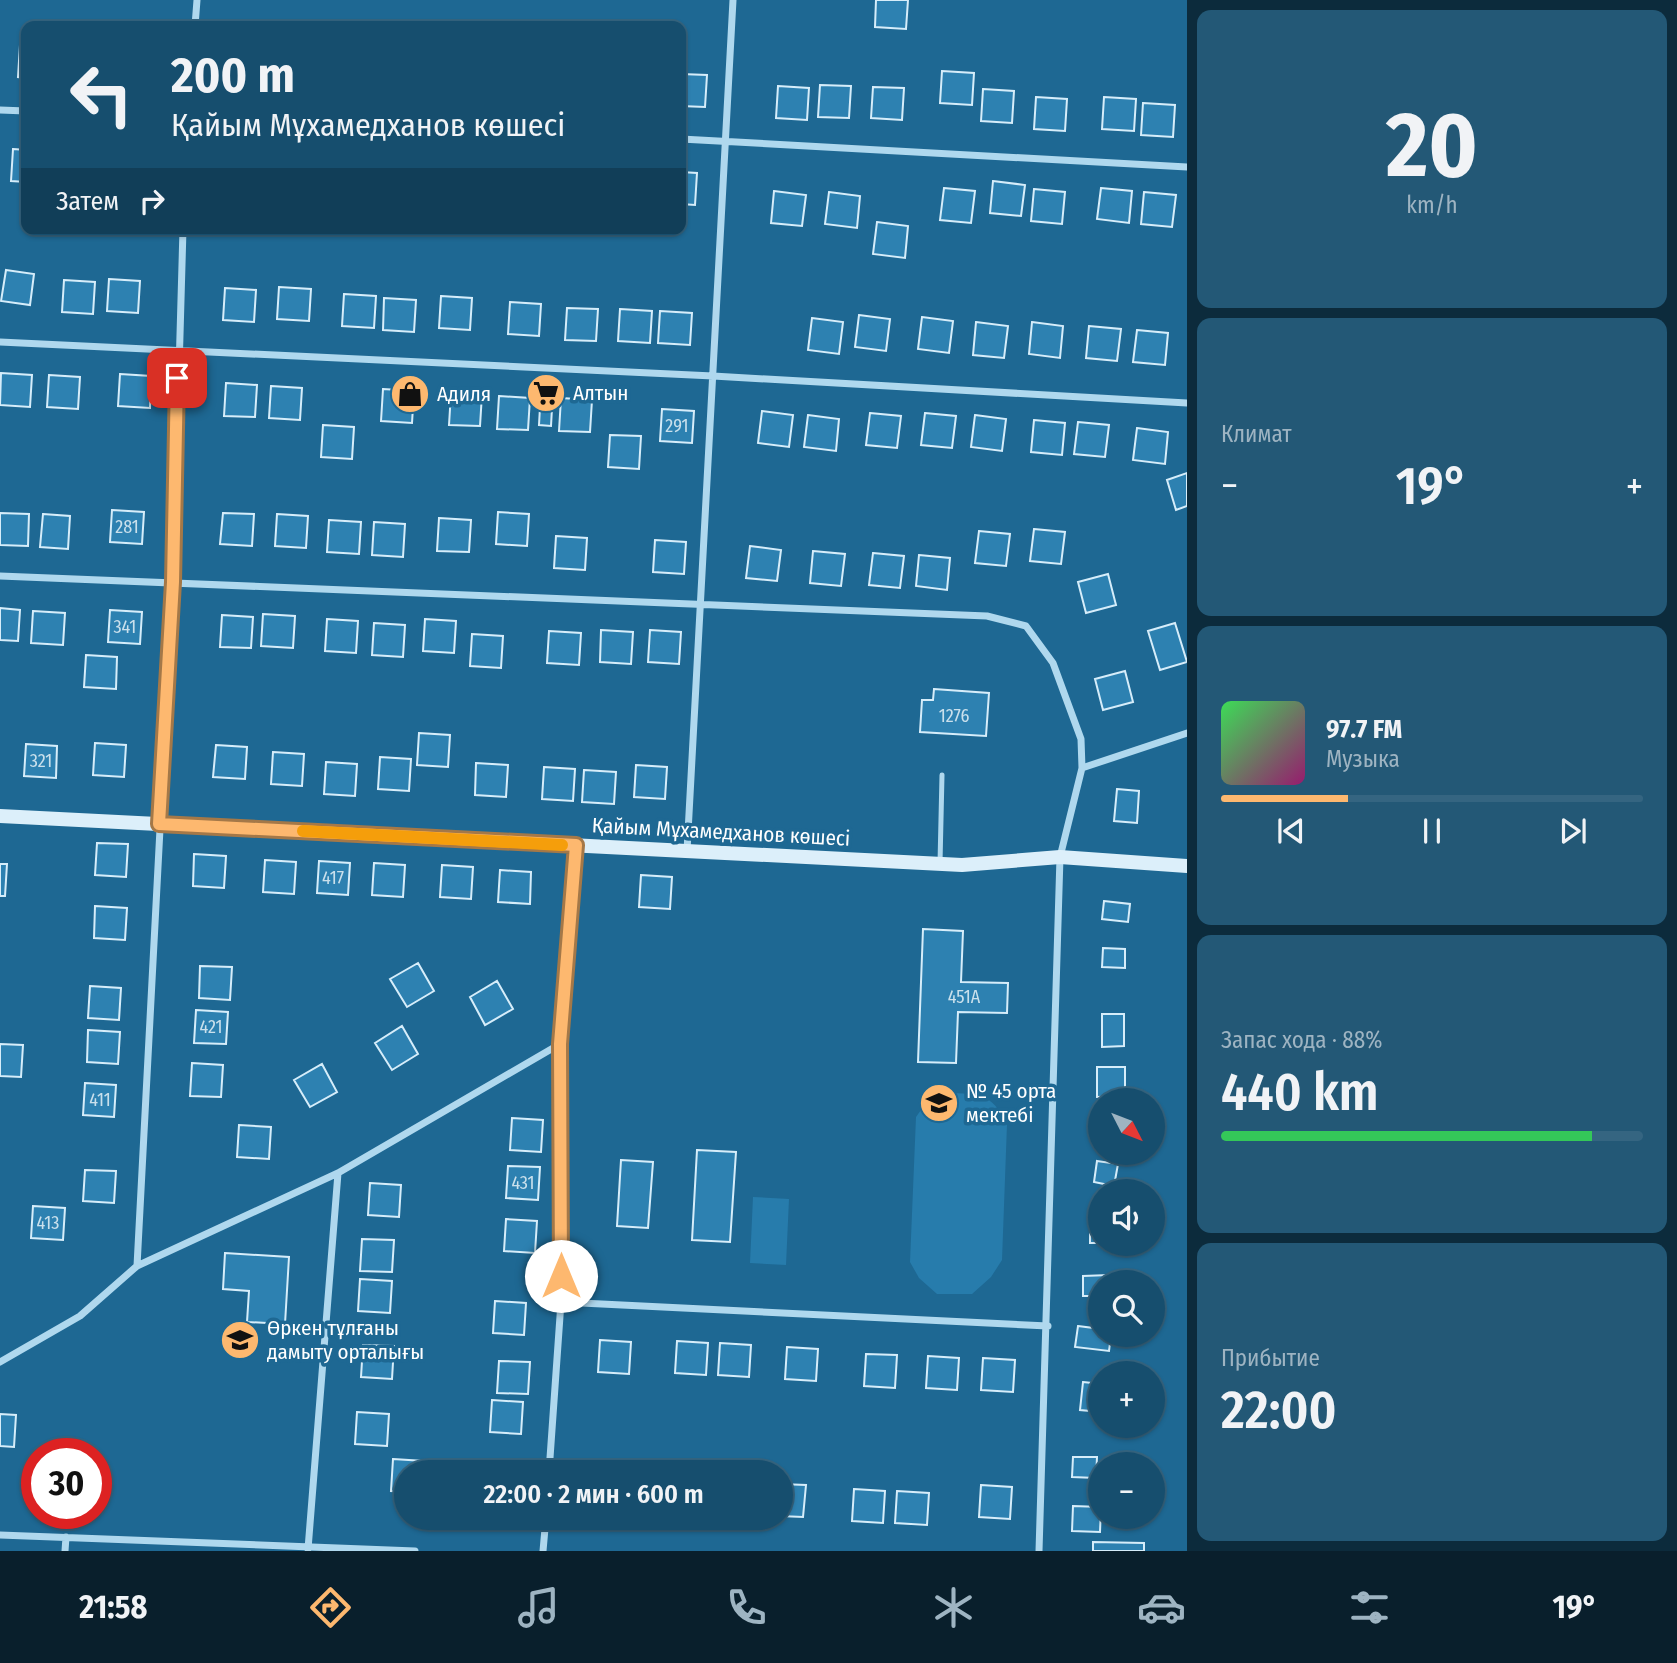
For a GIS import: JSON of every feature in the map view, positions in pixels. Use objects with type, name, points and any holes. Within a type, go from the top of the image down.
[{"type":"street","points":[[195,21],[197,0]]},
{"type":"street","points":[[687,851],[733,0]]},
{"type":"street","points":[[0,110],[21,111]]},
{"type":"street","points":[[686,139],[1187,167]]},
{"type":"street","points":[[137,1266],[173,582],[183,235]]},
{"type":"street","points":[[0,342],[713,376],[1187,403]]},
{"type":"street","points":[[0,576],[988,616],[1026,626],[1053,663],[1081,740],[1082,768],[1060,857],[1048,1326],[1039,1551]]},
{"type":"street","points":[[1082,768],[1187,733]]},
{"type":"street","name":"Қайым Мұхамедханов көшесі","points":[[0,816],[940,864],[1060,857],[1187,866]]},
{"type":"street","points":[[550,1460],[561,1302],[560,1044],[576,845]]},
{"type":"street","points":[[0,1362],[80,1316],[137,1266],[338,1173],[560,1044]]},
{"type":"street","points":[[308,1549],[338,1173]]},
{"type":"street","points":[[561,1302],[1048,1326]]},
{"type":"street","points":[[543,1551],[545,1530]]},
{"type":"street","points":[[0,1535],[308,1549],[415,1551]]},
{"type":"street","points":[[65,1551],[66,1537]]},
{"type":"lane","points":[[940,864],[942,775]]},
{"type":"shaded area","points":[[946,1093],[976,1095],[989,1100],[1007,1124],[1002,1260],[991,1277],[972,1294],[937,1294],[919,1278],[910,1262],[916,1117],[926,1103]]},
{"type":"shaded area","points":[[753,1197],[789,1199],[786,1265],[750,1263]]},
{"type":"building","points":[[876,0],[908,0],[906,29],[875,27]]},
{"type":"building","points":[[20,45],[21,45],[21,77],[18,77]]},
{"type":"building","points":[[942,71],[974,73],[972,105],[940,103]]},
{"type":"building","points":[[686,74],[707,75],[705,107],[686,106]]},
{"type":"building","points":[[820,85],[851,86],[849,118],[818,117]]},
{"type":"building","points":[[778,86],[809,88],[807,120],[776,118]]},
{"type":"building","points":[[873,87],[904,88],[902,120],[871,118]]},
{"type":"building","points":[[983,89],[1014,91],[1012,123],[981,121]]},
{"type":"building","points":[[1036,97],[1067,99],[1065,131],[1034,129]]},
{"type":"building","points":[[1104,97],[1136,99],[1134,131],[1102,129]]},
{"type":"building","points":[[1143,103],[1175,105],[1173,137],[1141,135]]},
{"type":"building","points":[[13,149],[21,150],[21,182],[11,181]]},
{"type":"building","points":[[686,172],[697,173],[695,205],[686,204]]},
{"type":"building","points":[[993,181],[1025,185],[1021,216],[990,213]]},
{"type":"building","points":[[944,188],[975,191],[971,223],[940,220]]},
{"type":"building","points":[[1101,188],[1132,191],[1129,223],[1097,219]]},
{"type":"building","points":[[1034,189],[1065,192],[1062,224],[1031,221]]},
{"type":"building","points":[[774,191],[806,195],[802,226],[771,223]]},
{"type":"building","points":[[829,192],[860,196],[857,228],[825,224]]},
{"type":"building","points":[[1144,192],[1176,195],[1172,227],[1141,224]]},
{"type":"building","points":[[877,222],[908,226],[905,258],[873,254]]},
{"type":"building","points":[[6,270],[34,274],[30,305],[1,301]]},
{"type":"building","points":[[109,279],[140,281],[138,313],[107,311]]},
{"type":"building","points":[[64,280],[95,282],[93,314],[62,312]]},
{"type":"building","points":[[279,287],[311,289],[309,321],[277,319]]},
{"type":"building","points":[[225,288],[256,290],[254,322],[223,320]]},
{"type":"building","points":[[344,294],[376,296],[374,328],[342,326]]},
{"type":"building","points":[[441,296],[472,298],[470,330],[439,328]]},
{"type":"building","points":[[384,298],[416,300],[414,332],[383,330]]},
{"type":"building","points":[[510,302],[541,304],[539,336],[508,334]]},
{"type":"building","points":[[567,308],[598,309],[596,341],[565,340]]},
{"type":"building","points":[[620,309],[652,311],[650,343],[618,341]]},
{"type":"building","points":[[660,311],[692,313],[690,345],[658,343]]},
{"type":"building","points":[[859,315],[890,319],[886,351],[855,347]]},
{"type":"building","points":[[922,317],[953,321],[949,353],[918,349]]},
{"type":"building","points":[[812,318],[843,322],[839,354],[808,350]]},
{"type":"building","points":[[976,322],[1008,326],[1004,358],[973,355]]},
{"type":"building","points":[[1032,322],[1063,326],[1060,358],[1029,354]]},
{"type":"building","points":[[1089,326],[1121,329],[1117,361],[1086,358]]},
{"type":"building","points":[[1137,330],[1168,333],[1165,365],[1133,362]]},
{"type":"building","points":[[1,373],[32,375],[30,407],[0,405]]},
{"type":"building","points":[[120,374],[151,376],[150,408],[118,406]]},
{"type":"building","points":[[49,375],[80,377],[78,409],[47,407]]},
{"type":"building","points":[[226,383],[257,385],[255,417],[224,416]]},
{"type":"building","points":[[271,386],[302,388],[300,420],[269,418]]},
{"type":"building","points":[[383,389],[414,391],[412,423],[381,421]]},
{"type":"building","points":[[541,389],[553,390],[551,426],[539,425]]},
{"type":"building","points":[[451,393],[482,394],[480,426],[449,425]]},
{"type":"building","points":[[499,396],[530,398],[528,430],[497,429]]},
{"type":"building","points":[[561,398],[592,400],[590,432],[559,431]]},
{"type":"building","points":[[662,409],[694,411],[692,443],[660,441]]},
{"type":"building","points":[[762,411],[793,415],[789,447],[758,443]]},
{"type":"building","points":[[870,413],[901,416],[897,448],[866,445]]},
{"type":"building","points":[[925,413],[956,416],[952,448],[921,445]]},
{"type":"building","points":[[808,415],[839,419],[836,451],[804,447]]},
{"type":"building","points":[[975,415],[1006,419],[1002,451],[971,447]]},
{"type":"building","points":[[1034,420],[1065,423],[1062,455],[1031,452]]},
{"type":"building","points":[[1078,422],[1109,425],[1105,457],[1074,454]]},
{"type":"building","points":[[323,425],[354,427],[352,459],[321,457]]},
{"type":"building","points":[[1137,428],[1168,432],[1165,464],[1133,460]]},
{"type":"building","points":[[610,435],[641,436],[639,469],[608,467]]},
{"type":"building","points":[[1187,473],[1187,506],[1176,510],[1167,480]]},
{"type":"building","points":[[112,510],[144,512],[142,544],[110,542]]},
{"type":"building","points":[[498,512],[529,514],[527,546],[496,544]]},
{"type":"building","points":[[0,513],[29,514],[28,546],[0,545]]},
{"type":"building","points":[[223,513],[254,514],[252,546],[220,544]]},
{"type":"building","points":[[43,514],[70,516],[68,549],[40,547]]},
{"type":"building","points":[[277,514],[308,516],[306,548],[275,546]]},
{"type":"building","points":[[439,518],[471,520],[469,552],[437,551]]},
{"type":"building","points":[[329,520],[361,522],[359,554],[327,552]]},
{"type":"building","points":[[374,522],[405,524],[403,557],[372,555]]},
{"type":"building","points":[[1034,529],[1065,532],[1061,564],[1030,561]]},
{"type":"building","points":[[979,531],[1010,534],[1006,566],[975,563]]},
{"type":"building","points":[[556,536],[587,538],[585,570],[554,568]]},
{"type":"building","points":[[655,540],[686,542],[684,574],[653,572]]},
{"type":"building","points":[[750,546],[781,550],[777,581],[746,578]]},
{"type":"building","points":[[813,551],[845,554],[841,586],[810,583]]},
{"type":"building","points":[[873,553],[904,556],[900,588],[869,585]]},
{"type":"building","points":[[919,555],[950,558],[947,590],[916,586]]},
{"type":"building","points":[[1108,574],[1116,605],[1086,613],[1078,582]]},
{"type":"building","points":[[0,608],[20,610],[18,641],[0,640]]},
{"type":"building","points":[[110,610],[142,612],[140,644],[108,642]]},
{"type":"building","points":[[33,611],[65,613],[63,645],[31,643]]},
{"type":"building","points":[[263,614],[295,616],[293,648],[261,646]]},
{"type":"building","points":[[222,615],[253,617],[251,648],[220,647]]},
{"type":"building","points":[[327,619],[358,621],[356,653],[325,651]]},
{"type":"building","points":[[425,619],[456,621],[454,653],[423,651]]},
{"type":"building","points":[[374,623],[405,625],[403,657],[372,655]]},
{"type":"building","points":[[1175,623],[1187,662],[1160,670],[1148,631]]},
{"type":"building","points":[[601,630],[633,632],[631,664],[600,662]]},
{"type":"building","points":[[650,630],[681,632],[679,664],[648,662]]},
{"type":"building","points":[[549,631],[581,633],[579,665],[547,663]]},
{"type":"building","points":[[472,634],[503,636],[501,668],[470,666]]},
{"type":"building","points":[[86,655],[117,657],[116,689],[84,687]]},
{"type":"building","points":[[1125,671],[1133,702],[1103,710],[1095,679]]},
{"type":"building","points":[[934,689],[989,693],[986,736],[920,732],[922,700],[933,700]]},
{"type":"building","points":[[419,733],[450,735],[448,767],[417,765]]},
{"type":"building","points":[[95,743],[126,745],[124,777],[93,775]]},
{"type":"building","points":[[26,744],[57,746],[56,778],[24,776]]},
{"type":"building","points":[[216,745],[247,747],[245,779],[213,777]]},
{"type":"building","points":[[273,752],[304,754],[302,786],[271,784]]},
{"type":"building","points":[[380,757],[411,759],[409,791],[378,789]]},
{"type":"building","points":[[326,762],[357,764],[355,796],[324,794]]},
{"type":"building","points":[[476,763],[508,765],[506,797],[475,795]]},
{"type":"building","points":[[636,765],[667,767],[665,799],[634,797]]},
{"type":"building","points":[[544,767],[575,769],[573,801],[542,799]]},
{"type":"building","points":[[584,770],[616,772],[614,804],[582,802]]},
{"type":"building","points":[[1117,789],[1139,791],[1137,823],[1114,821]]},
{"type":"building","points":[[97,843],[128,844],[126,877],[95,875]]},
{"type":"building","points":[[194,854],[226,856],[224,888],[193,886]]},
{"type":"building","points":[[265,860],[296,862],[294,894],[263,892]]},
{"type":"building","points":[[319,861],[350,863],[348,895],[317,893]]},
{"type":"building","points":[[374,863],[405,865],[403,897],[372,895]]},
{"type":"building","points":[[0,864],[7,864],[5,896],[0,896]]},
{"type":"building","points":[[442,865],[473,867],[471,899],[440,897]]},
{"type":"building","points":[[500,870],[531,872],[530,904],[498,902]]},
{"type":"building","points":[[641,875],[672,877],[670,909],[639,907]]},
{"type":"building","points":[[1104,901],[1130,904],[1128,922],[1102,919]]},
{"type":"building","points":[[95,906],[127,908],[125,940],[94,938]]},
{"type":"building","points":[[923,929],[963,931],[961,982],[1008,983],[1007,1013],[958,1012],[956,1063],[918,1062]]},
{"type":"building","points":[[1103,948],[1125,949],[1125,968],[1102,967]]},
{"type":"building","points":[[418,963],[434,991],[407,1007],[390,979]]},
{"type":"building","points":[[200,966],[232,967],[230,1000],[199,998]]},
{"type":"building","points":[[497,981],[513,1009],[485,1025],[470,997]]},
{"type":"building","points":[[90,986],[121,988],[119,1020],[88,1018]]},
{"type":"building","points":[[196,1010],[228,1012],[226,1044],[194,1043]]},
{"type":"building","points":[[1102,1014],[1124,1014],[1124,1046],[1102,1047]]},
{"type":"building","points":[[402,1026],[418,1054],[392,1070],[375,1043]]},
{"type":"building","points":[[88,1030],[120,1032],[118,1064],[87,1062]]},
{"type":"building","points":[[0,1044],[23,1045],[21,1077],[0,1076]]},
{"type":"building","points":[[192,1063],[223,1065],[221,1097],[190,1096]]},
{"type":"building","points":[[322,1064],[337,1092],[310,1107],[294,1080]]},
{"type":"building","points":[[1097,1067],[1125,1067],[1125,1088],[1097,1088]]},
{"type":"building","points":[[85,1083],[116,1085],[114,1117],[83,1115]]},
{"type":"building","points":[[512,1118],[543,1120],[541,1152],[510,1150]]},
{"type":"building","points":[[239,1125],[271,1127],[269,1159],[237,1157]]},
{"type":"building","points":[[697,1150],[736,1152],[730,1242],[692,1240]]},
{"type":"building","points":[[621,1160],[653,1162],[648,1228],[617,1226]]},
{"type":"building","points":[[508,1166],[540,1167],[538,1200],[506,1198]]},
{"type":"building","points":[[1096,1166],[1118,1166],[1115,1179],[1094,1179]]},
{"type":"building","points":[[85,1170],[116,1171],[114,1203],[83,1201]]},
{"type":"building","points":[[370,1183],[401,1185],[399,1217],[368,1215]]},
{"type":"building","points":[[33,1206],[65,1208],[63,1240],[31,1238]]},
{"type":"building","points":[[506,1219],[537,1221],[535,1253],[504,1251]]},
{"type":"building","points":[[362,1239],[394,1240],[392,1272],[360,1271]]},
{"type":"building","points":[[225,1253],[289,1257],[285,1324],[247,1322],[249,1291],[223,1289]]},
{"type":"building","points":[[1083,1276],[1088,1276],[1088,1296],[1083,1296]]},
{"type":"building","points":[[360,1279],[392,1281],[390,1313],[358,1311]]},
{"type":"building","points":[[495,1301],[526,1303],[524,1335],[493,1333]]},
{"type":"building","points":[[1078,1326],[1088,1327],[1088,1347],[1110,1347],[1109,1351],[1075,1347]]},
{"type":"building","points":[[600,1340],[631,1342],[629,1374],[598,1372]]},
{"type":"building","points":[[677,1341],[708,1343],[706,1375],[675,1373]]},
{"type":"building","points":[[720,1343],[751,1345],[749,1377],[718,1375]]},
{"type":"building","points":[[363,1345],[394,1346],[392,1379],[361,1377]]},
{"type":"building","points":[[787,1347],[818,1349],[816,1381],[785,1379]]},
{"type":"building","points":[[866,1354],[897,1355],[895,1388],[864,1386]]},
{"type":"building","points":[[928,1356],[959,1358],[957,1390],[926,1388]]},
{"type":"building","points":[[983,1358],[1015,1360],[1013,1392],[981,1390]]},
{"type":"building","points":[[499,1361],[530,1362],[528,1394],[497,1393]]},
{"type":"building","points":[[1083,1382],[1088,1383],[1088,1411],[1080,1410]]},
{"type":"building","points":[[492,1400],[523,1402],[521,1434],[490,1432]]},
{"type":"building","points":[[357,1412],[389,1414],[387,1446],[355,1444]]},
{"type":"building","points":[[0,1414],[16,1415],[14,1447],[0,1446]]},
{"type":"building","points":[[1073,1457],[1088,1457],[1088,1478],[1072,1477]]},
{"type":"building","points":[[393,1459],[408,1460],[394,1460],[394,1491],[391,1491]]},
{"type":"building","points":[[793,1484],[806,1485],[803,1517],[793,1517]]},
{"type":"building","points":[[981,1485],[1012,1487],[1010,1519],[979,1517]]},
{"type":"building","points":[[854,1489],[885,1491],[883,1523],[852,1521]]},
{"type":"building","points":[[897,1491],[929,1493],[927,1525],[895,1523]]},
{"type":"building","points":[[1073,1506],[1088,1507],[1088,1529],[1100,1529],[1100,1532],[1072,1531]]},
{"type":"building","points":[[1093,1542],[1144,1543],[1144,1551],[1093,1551]]},
{"type":"slow traffic","points":[[303,831],[562,845]]},
{"type":"place","name":"Алтын","points":[[546,393]]},
{"type":"place","name":"Адиля","points":[[410,394]]},
{"type":"place","name":"№ 45 орта мектебі","points":[[939,1103]]},
{"type":"place","name":"Өркен тұлғаны дамыту орталығы","points":[[240,1340]]},
{"type":"route","points":[[177,378],[173,582],[159,824],[576,845],[560,1044],[561,1276]]}]
